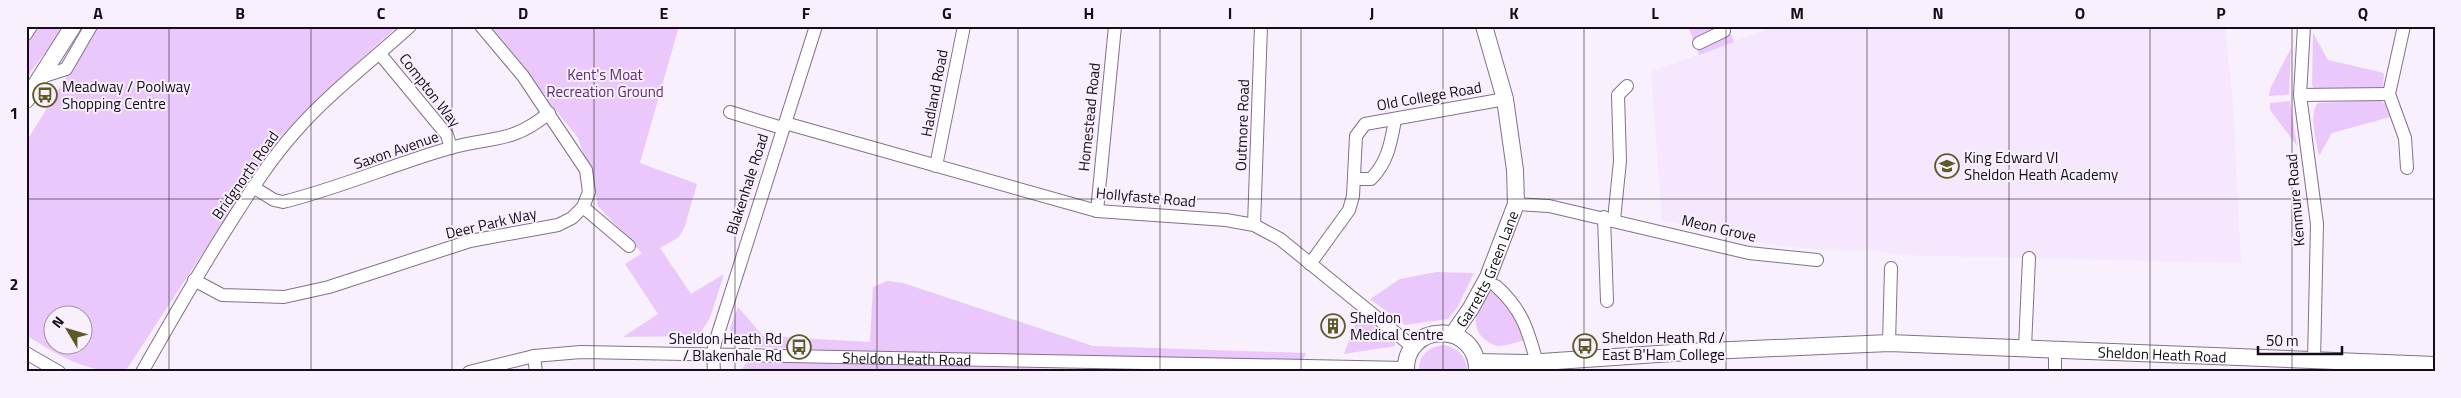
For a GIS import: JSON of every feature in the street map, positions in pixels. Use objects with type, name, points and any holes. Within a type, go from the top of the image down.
[{"type":"street","points":[[26,34],[31,26]]},
{"type":"street","points":[[26,100],[73,26]]},
{"type":"street","points":[[41,77],[66,69],[90,26]]},
{"type":"street","name":"Bridgnorth Road","points":[[142,372],[194,280],[253,187],[296,131],[410,26]]},
{"type":"street","points":[[481,26],[523,76],[586,170],[589,192],[583,208],[629,246]]},
{"type":"street","name":"Blakenhale Road","points":[[713,353],[816,26]]},
{"type":"street","name":"Hadland Road","points":[[936,166],[964,26]]},
{"type":"street","name":"Homestead Road","points":[[1097,211],[1116,26]]},
{"type":"street","name":"Outmore Road","points":[[1254,225],[1260,26]]},
{"type":"street","name":"Garretts Green Lane","points":[[1453,334],[1471,308],[1488,277],[1516,204],[1515,170],[1505,99],[1484,26]]},
{"type":"street","name":"Kenmure Road","points":[[2304,26],[2300,96],[2317,224],[2314,361]]},
{"type":"street","points":[[2404,26],[2390,94],[2405,138],[2407,168]]},
{"type":"street","points":[[1699,43],[1715,31]]},
{"type":"street","name":"Compton Way","points":[[380,54],[447,135],[451,148]]},
{"type":"street","points":[[1607,301],[1609,219],[1620,161],[1618,91]]},
{"type":"street","points":[[2300,96],[2390,94]]},
{"type":"street","name":"Old College Road","points":[[1310,264],[1349,210],[1354,179],[1356,136],[1365,124],[1505,99]]},
{"type":"street","name":"Hollyfaste Road","points":[[730,112],[936,166],[1097,211],[1226,220],[1254,225],[1280,239],[1413,347]]},
{"type":"street","name":"Saxon Avenue","points":[[253,187],[274,200],[284,202],[451,148],[508,138],[532,127],[549,113]]},
{"type":"street","points":[[1354,179],[1371,179],[1382,169],[1389,152],[1395,120]]},
{"type":"street","name":"Meon Grove","points":[[1516,204],[1549,206],[1750,253],[1817,260]]},
{"type":"street","name":"Deer Park Way","points":[[194,280],[222,295],[284,297],[330,287],[470,242],[558,225],[572,218],[583,208]]},
{"type":"street","points":[[2025,347],[2029,258]]},
{"type":"street","points":[[1889,343],[1892,268]]},
{"type":"street","points":[[1496,286],[1519,310],[1529,333],[1537,363]]},
{"type":"street","points":[[1406,370],[1413,347],[1422,339],[1433,334],[1453,334],[1468,344],[1477,367]]},
{"type":"street","name":"Sheldon Heath Road","points":[[1477,367],[1687,352],[1889,343],[2025,347],[2314,361],[2371,368],[2435,365]]},
{"type":"street","points":[[2054,372],[2055,349]]},
{"type":"street","name":"Sheldon Heath Road","points":[[469,372],[534,356],[581,352],[713,353],[1406,370]]},
{"type":"street","points":[[26,353],[59,372]]},
{"type":"street","points":[[713,353],[714,372]]},
{"type":"street","points":[[534,356],[536,372]]},
{"type":"shaded area","name":"King Edward VI Sheldon Heath Academy","points":[[1776,26],[2225,26],[2233,104],[2241,263],[1899,255],[1879,251],[1822,250],[1769,244],[1662,220],[1651,72]]},
{"type":"green space","points":[[37,26],[65,26],[26,78],[26,43]]},
{"type":"green space","points":[[98,26],[398,26],[329,88],[276,141],[125,372],[85,366],[61,356],[92,356],[92,306],[42,306],[42,345],[26,335],[26,142]]},
{"type":"green space","name":"Kent's Moat Recreation Ground","points":[[485,26],[679,26],[640,163],[697,184],[685,226],[679,237],[660,248],[691,294],[724,274],[710,318],[698,336],[623,337],[658,314],[625,264],[642,253],[598,206],[591,174],[577,136]]},
{"type":"green space","points":[[1688,26],[1728,26],[1734,42],[1699,55]]},
{"type":"green space","points":[[2313,33],[2328,60],[2384,73],[2383,86],[2376,89],[2317,90],[2312,86]]},
{"type":"green space","points":[[2291,48],[2289,95],[2269,96],[2270,89]]},
{"type":"green space","points":[[2380,100],[2385,104],[2390,117],[2332,133],[2319,156],[2313,121],[2315,108],[2318,103]]},
{"type":"green space","points":[[2290,101],[2297,146],[2270,110],[2270,103]]},
{"type":"green space","points":[[1436,272],[1474,273],[1457,308],[1448,319],[1405,325],[1370,299],[1400,279]]},
{"type":"green space","points":[[887,281],[903,283],[1093,346],[1306,353],[1303,360],[886,353],[746,346],[735,340],[732,335],[730,328],[738,307],[763,336],[870,342],[873,287]]},
{"type":"green space","points":[[1493,289],[1512,313],[1525,340],[1498,346],[1491,344],[1482,337],[1476,324],[1476,318],[1481,306]]},
{"type":"green space","points":[[1359,314],[1395,343],[1395,346],[1344,354]]},
{"type":"green space","points":[[1445,345],[1461,354],[1466,362],[1467,372],[1419,372],[1419,366],[1426,352],[1434,347]]},
{"type":"green space","points":[[747,362],[1222,372],[816,372],[742,369]]},
{"type":"place","name":"Meadway / Poolway Shopping Centre","points":[[45,95]]},
{"type":"place","name":"King Edward VI Sheldon Heath Academy","points":[[1947,166]]},
{"type":"place","name":"Sheldon Medical Centre","points":[[1333,326]]},
{"type":"place","name":"Sheldon Heath Rd / East B'Ham College","points":[[1585,346]]},
{"type":"place","name":"Sheldon Heath Rd / Blakenhale Rd","points":[[799,347]]}]
